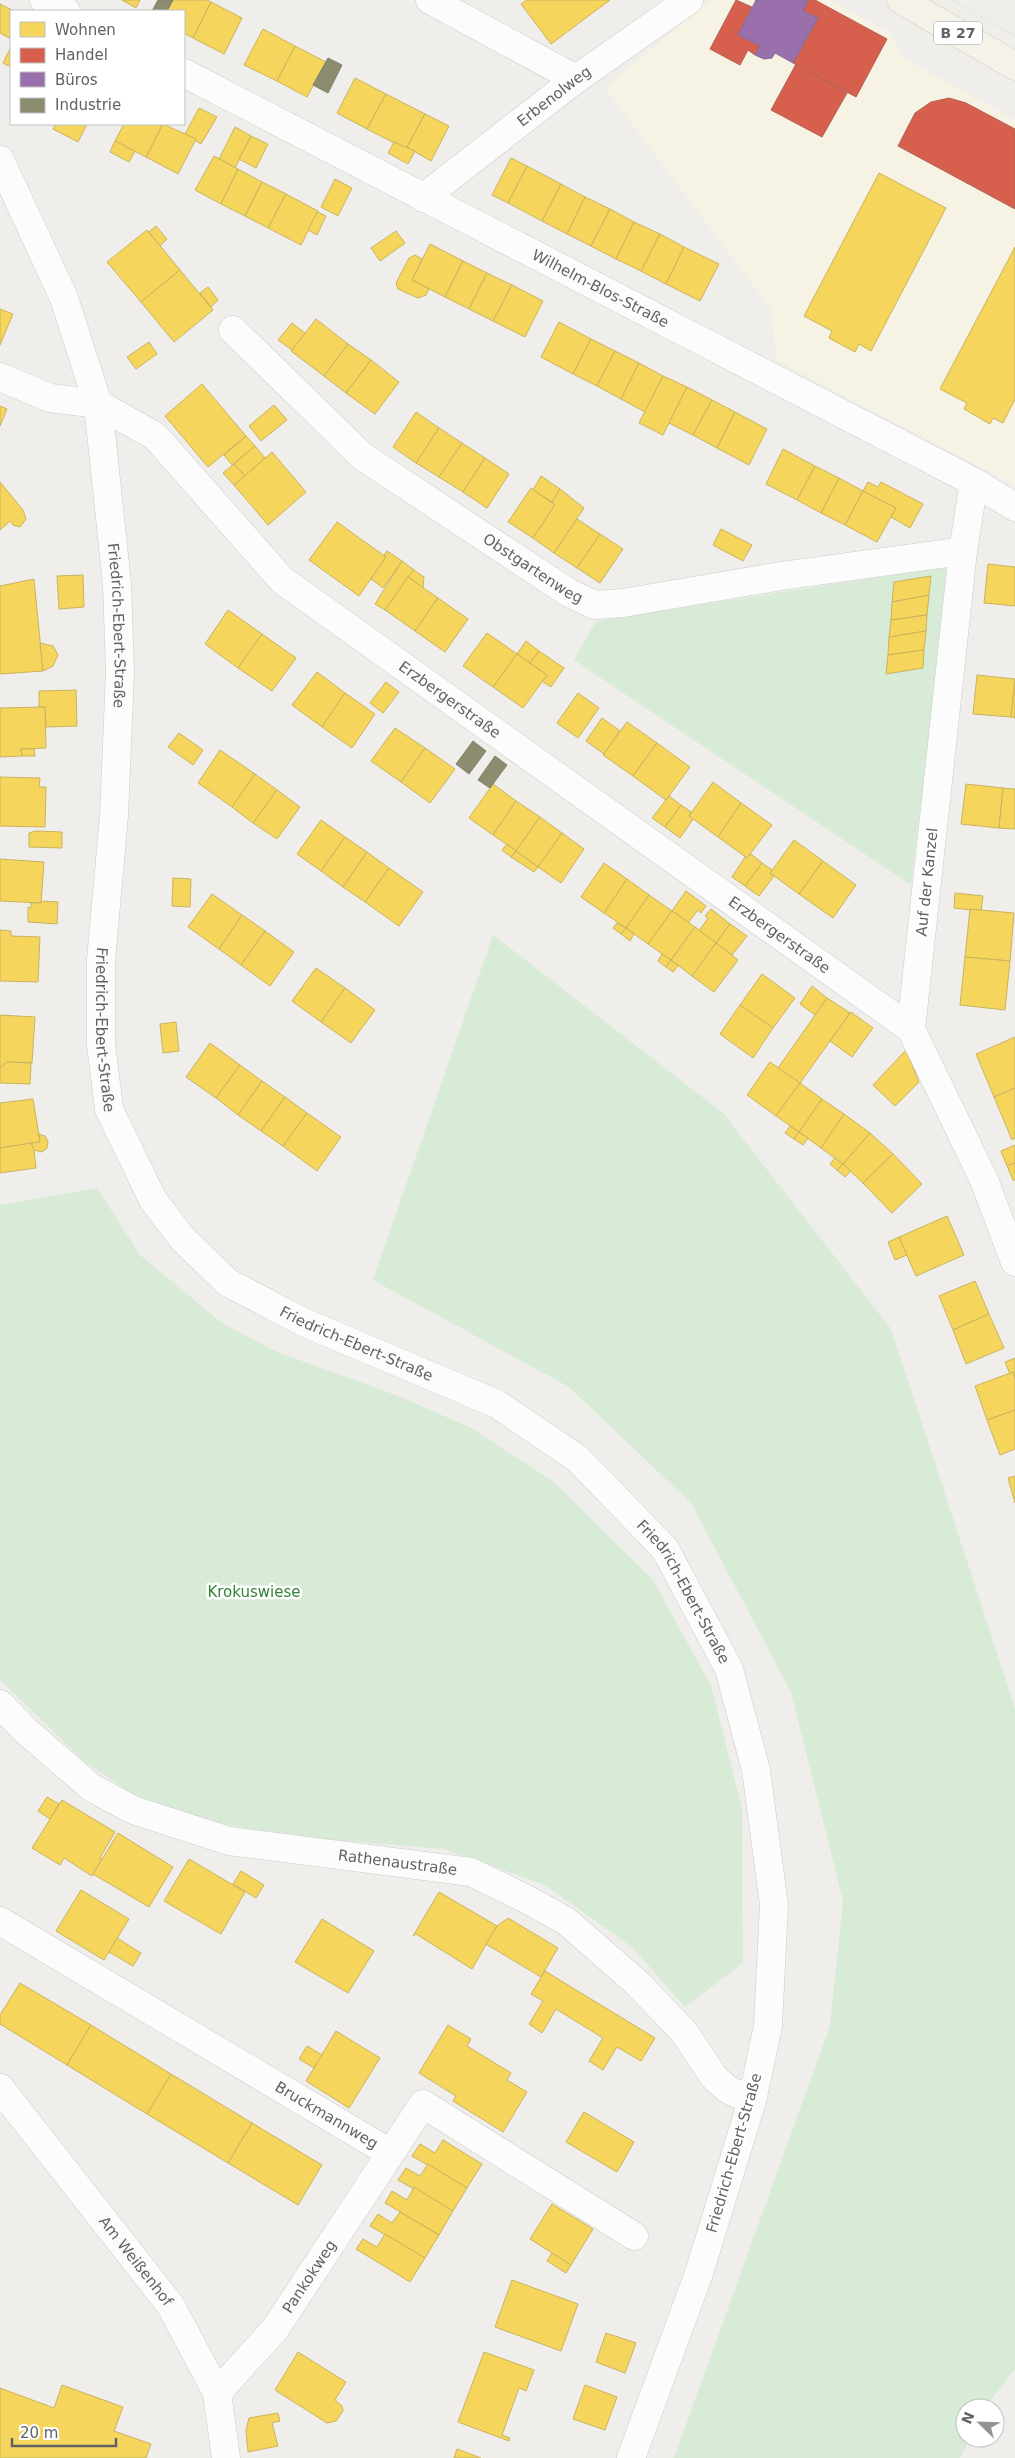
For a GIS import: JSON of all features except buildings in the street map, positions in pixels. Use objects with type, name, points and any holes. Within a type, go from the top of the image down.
[{"type":"main road","name":"B 27","points":[[901,0],[1015,66]]},
{"type":"street","points":[[44,0],[64,10]]},
{"type":"street","points":[[430,0],[576,78]]},
{"type":"street","name":"Erbenolweg","points":[[423,198],[576,78],[689,0]]},
{"type":"street","name":"Wilhelm-Blos-Straße","points":[[185,74],[974,482],[1015,507]]},
{"type":"street","name":"Friedrich-Ebert-Straße","points":[[0,160],[64,298],[98,404],[118,584],[120,672],[114,816],[101,960],[101,1044],[110,1109],[153,1200],[182,1238],[227,1282],[303,1322],[497,1404],[578,1459],[665,1550],[729,1670],[756,1770],[774,1905],[768,2026],[752,2101],[699,2272],[631,2458]]},
{"type":"street","name":"Obstgartenweg","points":[[233,330],[362,456],[569,593],[595,605],[624,603],[781,576],[963,552]]},
{"type":"street","name":"Erzbergerstraße","points":[[0,377],[50,398],[98,404],[155,436],[282,580],[911,1029]]},
{"type":"street","name":"Auf der Kanzel","points":[[911,1029],[963,552],[974,482]]},
{"type":"street","points":[[911,1029],[984,1180],[1015,1262]]},
{"type":"street","name":"Rathenaustraße","points":[[0,1704],[25,1730],[92,1788],[133,1810],[229,1841],[471,1872],[528,1900],[566,1921],[636,1982],[684,2032],[714,2076],[727,2089],[752,2101]]},
{"type":"street","name":"Bruckmannweg","points":[[0,1921],[390,2153],[423,2104],[634,2236]]},
{"type":"street","name":"Am Weißenhof","points":[[0,2088],[171,2306],[218,2393],[226,2458]]},
{"type":"street","name":"Pankokweg","points":[[218,2393],[276,2329],[390,2153]]},
{"type":"shaded area","points":[[710,0],[828,0],[889,32],[903,58],[1015,120],[1015,485],[777,360],[770,308],[605,88]]},
{"type":"green space","points":[[950,566],[911,885],[574,660],[596,621]]},
{"type":"green space","points":[[493,935],[723,1113],[891,1329],[1015,1708],[1015,2369],[993,2398],[955,2398],[955,2448],[965,2448],[960,2458],[674,2458],[830,2026],[843,1901],[791,1692],[691,1503],[569,1387],[373,1280]]},
{"type":"green space","name":"Krokuswiese","points":[[97,1188],[140,1255],[222,1323],[277,1352],[401,1397],[471,1428],[553,1481],[653,1580],[711,1686],[742,1809],[743,1963],[685,2007],[632,1947],[545,1885],[444,1849],[296,1837],[192,1818],[133,1794],[86,1763],[0,1680],[0,1205]]},
{"type":"tram line","points":[[952,0],[1015,36]]}]
